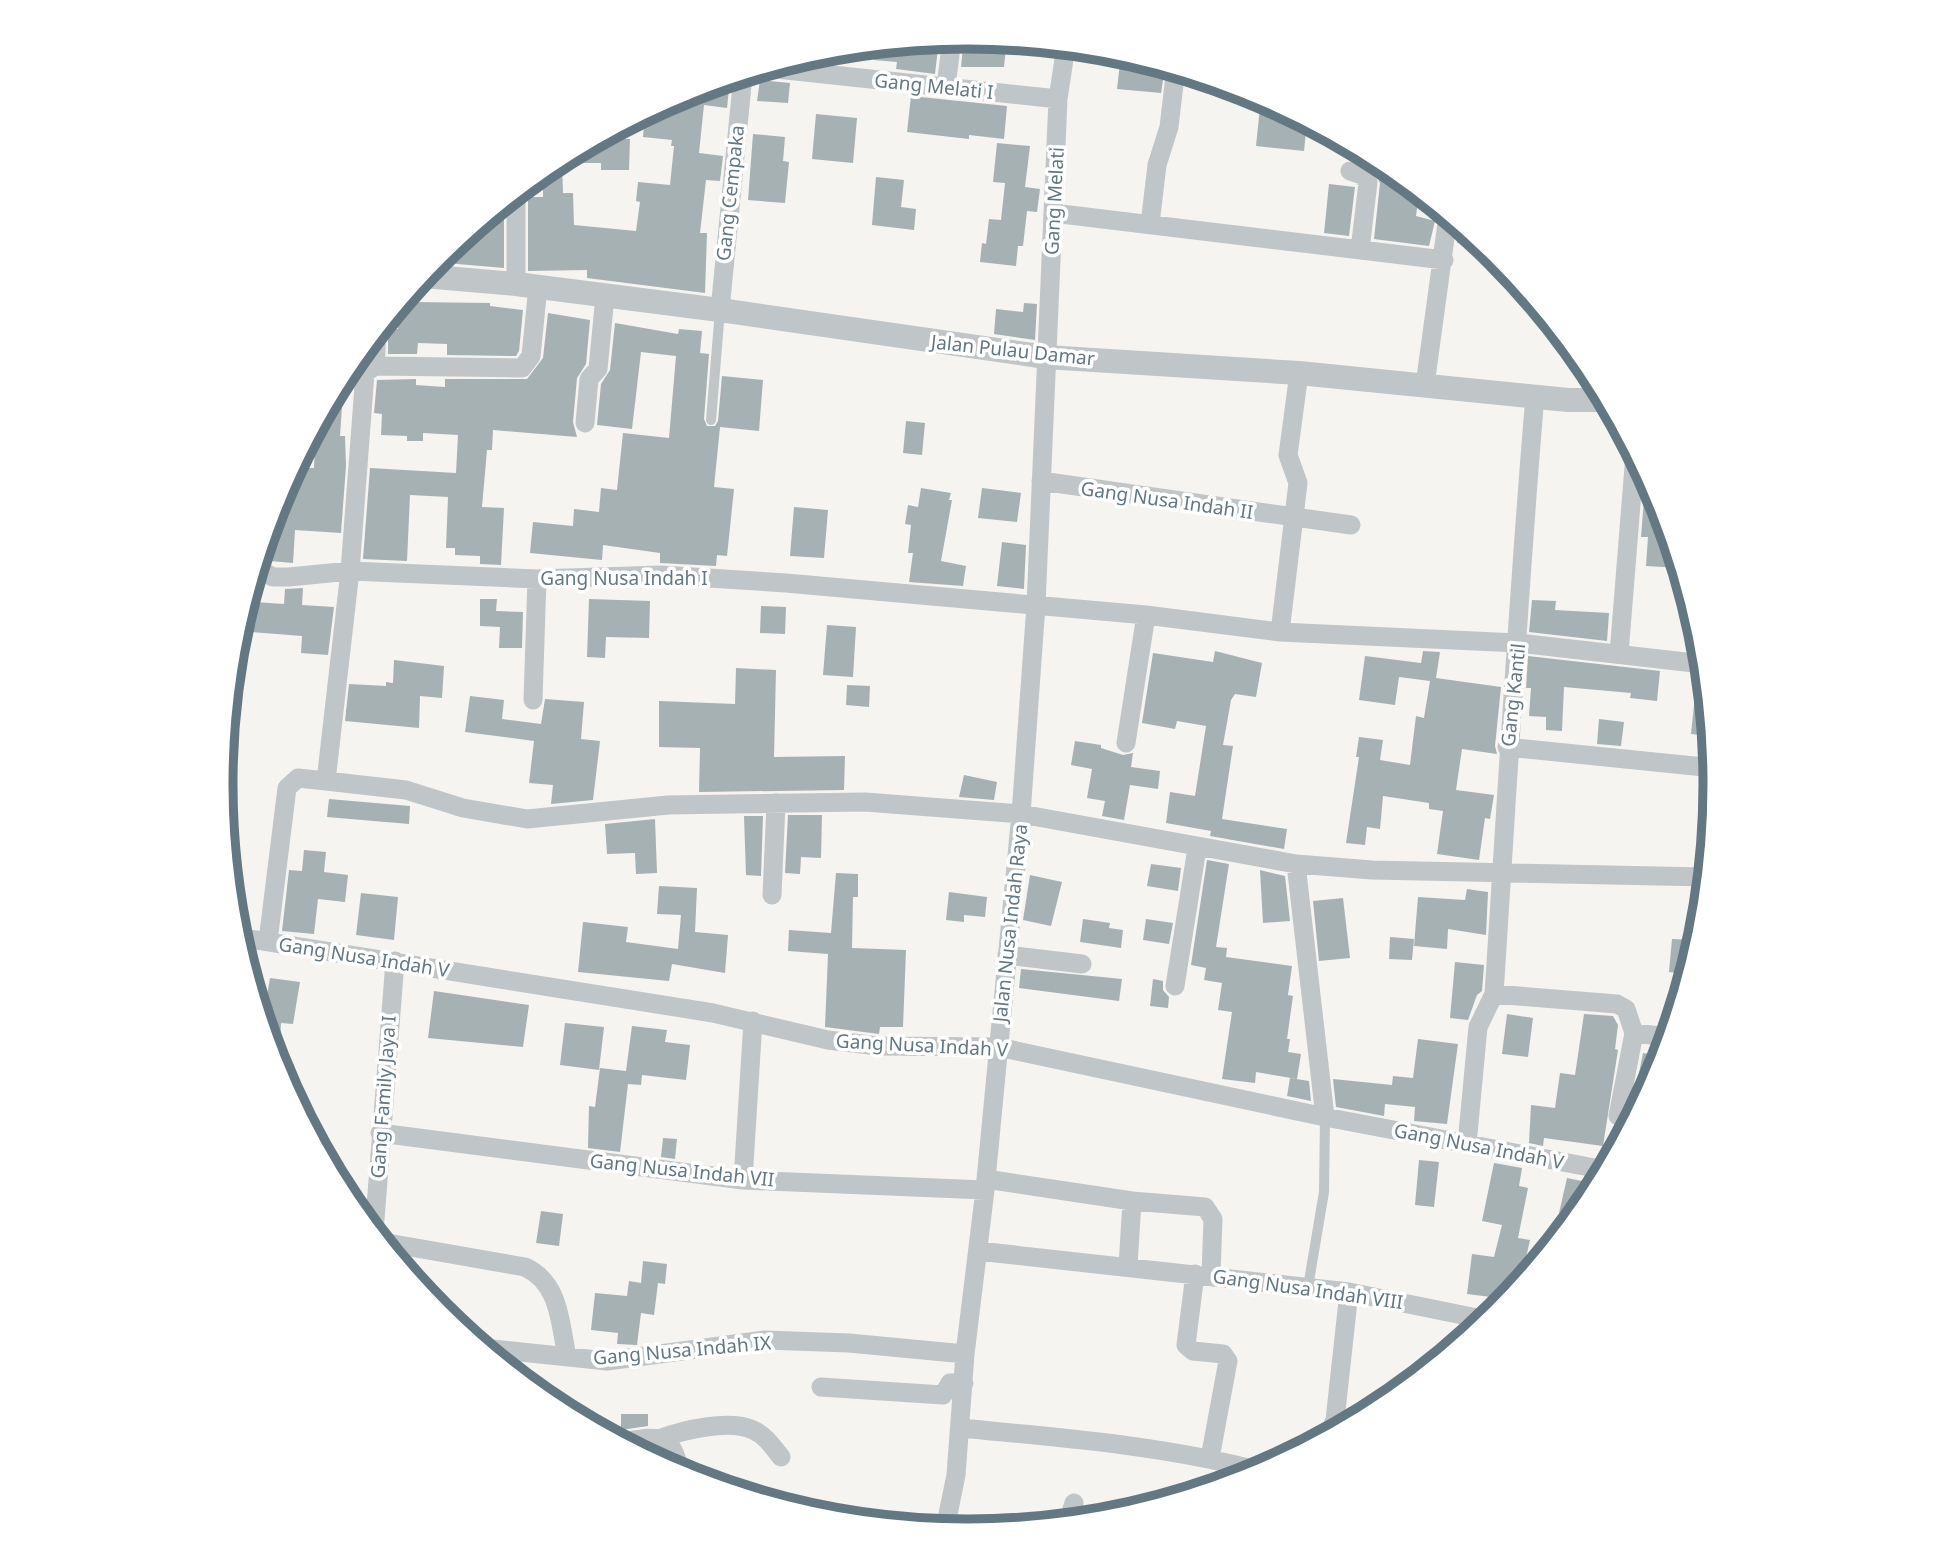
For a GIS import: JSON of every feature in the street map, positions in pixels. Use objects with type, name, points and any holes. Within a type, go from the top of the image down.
[{"type":"street","points":[[946,87],[951,50]]},
{"type":"street","name":"Gang Melati","points":[[1046,357],[1058,99],[1065,55]]},
{"type":"street","name":"Gang Melati I","points":[[792,71],[1058,99]]},
{"type":"street","points":[[1150,224],[1157,165],[1169,127],[1175,79]]},
{"type":"street","name":"Gang Cempaka","points":[[720,310],[742,85]]},
{"type":"street","points":[[1350,171],[1362,175],[1368,182],[1360,250]]},
{"type":"street","points":[[326,781],[350,571],[364,379],[369,368],[375,366],[516,370],[528,364],[527,286],[517,204]]},
{"type":"street","points":[[1053,213],[1444,260]]},
{"type":"street","points":[[1425,385],[1447,226]]},
{"type":"street","name":"Jalan Pulau Damar","points":[[436,277],[720,310],[1046,357],[1299,373],[1594,399]]},
{"type":"street","points":[[585,422],[589,379],[598,369],[605,296]]},
{"type":"street","points":[[375,366],[376,350]]},
{"type":"street","name":"Jalan Nusa Indah Raya","points":[[947,1518],[956,1475],[961,1428],[965,1354],[985,1185],[1021,814],[1036,605],[1046,357]]},
{"type":"street","points":[[1280,632],[1298,483],[1289,455],[1299,373]]},
{"type":"street","name":"Gang Kantil","points":[[1494,994],[1507,747],[1518,643],[1535,396]]},
{"type":"street","points":[[1619,654],[1633,473]]},
{"type":"street","name":"Gang Nusa Indah II","points":[[1041,481],[1351,525]]},
{"type":"street","name":"Gang Nusa Indah I","points":[[265,573],[273,577],[350,571],[537,579],[661,575],[1146,615],[1280,632],[1518,643],[1693,663]]},
{"type":"street","points":[[533,700],[537,579]]},
{"type":"street","points":[[1126,743],[1146,615]]},
{"type":"street","points":[[1507,747],[1702,767]]},
{"type":"street","points":[[268,941],[287,788],[291,781],[298,778],[406,790],[463,808],[527,819],[668,805],[878,802],[1021,814],[1296,864],[1372,870],[1697,877]]},
{"type":"street","points":[[772,895],[776,803]]},
{"type":"street","points":[[1175,986],[1197,848]]},
{"type":"street","points":[[1296,864],[1325,1117]]},
{"type":"street","name":"Gang Nusa Indah V","points":[[250,939],[753,1021],[803,1036],[878,1046],[998,1047],[1325,1117],[1595,1168]]},
{"type":"street","points":[[1007,955],[1082,964]]},
{"type":"street","name":"Gang Family Jaya I","points":[[375,1217],[395,961]]},
{"type":"street","points":[[1467,1144],[1478,1027],[1494,994],[1617,1004],[1626,1009],[1634,1034],[1618,1116]]},
{"type":"street","points":[[743,1180],[753,1021]]},
{"type":"street","points":[[1634,1034],[1658,1036]]},
{"type":"street","name":"Gang Nusa Indah VII","points":[[380,1133],[743,1180],[985,1185]]},
{"type":"street","points":[[985,1185],[1205,1207],[1213,1219],[1186,1345],[1193,1351],[1223,1354],[1228,1361],[1210,1458]]},
{"type":"street","points":[[1128,1266],[1132,1201]]},
{"type":"street","points":[[395,1244],[439,1250],[538,1272],[554,1291],[567,1357]]},
{"type":"street","name":"Gang Nusa Indah VIII","points":[[978,1251],[1349,1292],[1474,1317]]},
{"type":"street","points":[[1339,1419],[1349,1292]]},
{"type":"street","name":"Gang Nusa Indah IX","points":[[499,1350],[607,1361],[765,1340],[849,1343],[965,1354]]},
{"type":"street","points":[[821,1387],[943,1395],[950,1383],[964,1383]]},
{"type":"street","points":[[961,1428],[1145,1447],[1241,1466]]},
{"type":"street","points":[[638,1441],[659,1439],[685,1429],[751,1429],[767,1440],[781,1457]]},
{"type":"street","points":[[659,1439],[669,1443],[676,1451],[677,1459]]},
{"type":"lane","points":[[711,420],[720,310]]},
{"type":"lane","points":[[1308,1287],[1324,1192],[1325,1117]]},
{"type":"building","points":[[963,49],[1006,51],[1004,67],[961,67]]},
{"type":"building","points":[[938,50],[935,74],[896,69],[897,62],[874,60],[874,55]]},
{"type":"building","points":[[1120,65],[1164,76],[1161,93],[1117,89]]},
{"type":"building","points":[[760,80],[790,83],[788,103],[757,101]]},
{"type":"building","points":[[729,89],[727,108],[704,105],[699,153],[723,156],[720,181],[706,180],[700,233],[707,233],[705,293],[587,278],[587,270],[528,271],[528,197],[543,197],[543,185],[562,172],[563,193],[573,193],[574,225],[636,231],[640,202],[636,201],[638,182],[670,185],[674,146],[671,146],[672,140],[643,137],[644,125]]},
{"type":"building","points":[[911,96],[1007,106],[1004,139],[969,135],[969,139],[907,132]]},
{"type":"building","points":[[1260,110],[1306,132],[1304,151],[1256,146]]},
{"type":"building","points":[[816,114],[857,118],[853,163],[812,159]]},
{"type":"building","points":[[753,134],[785,137],[783,161],[789,162],[785,203],[748,200]]},
{"type":"building","points":[[617,139],[630,139],[629,170],[601,170],[601,163],[576,163]]},
{"type":"building","points":[[997,143],[1030,146],[1025,187],[1040,189],[1037,212],[1027,211],[1023,246],[1018,246],[1016,266],[980,262],[982,243],[986,244],[989,219],[1001,220],[1005,183],[993,182]]},
{"type":"building","points":[[1375,172],[1418,203],[1416,216],[1435,221],[1429,246],[1374,239],[1380,183]]},
{"type":"building","points":[[876,177],[904,180],[901,207],[916,209],[914,230],[872,225]]},
{"type":"building","points":[[1329,184],[1355,187],[1349,236],[1324,233]]},
{"type":"building","points":[[504,214],[504,268],[449,263]]},
{"type":"building","points":[[1458,236],[1467,244],[1457,243]]},
{"type":"building","points":[[414,300],[490,303],[490,306],[523,310],[519,351],[516,356],[447,355],[447,344],[418,343],[417,354],[388,354],[388,333],[392,328],[398,329],[398,320]]},
{"type":"building","points":[[1024,303],[1037,304],[1035,340],[994,334],[996,309],[1023,312]]},
{"type":"building","points":[[548,313],[590,320],[586,364],[577,378],[573,422],[577,437],[493,430],[492,450],[487,450],[482,507],[504,508],[501,565],[480,564],[480,556],[455,555],[455,548],[446,548],[448,497],[410,495],[407,561],[363,559],[370,468],[456,473],[458,435],[423,433],[423,441],[407,441],[407,436],[381,435],[382,414],[374,413],[377,380],[416,379],[416,385],[445,387],[445,379],[527,379],[543,358]]},
{"type":"building","points":[[615,323],[678,334],[679,329],[702,331],[700,353],[709,354],[704,419],[707,426],[715,426],[718,421],[722,376],[763,380],[759,431],[720,427],[714,487],[734,489],[727,556],[717,555],[716,566],[660,563],[660,553],[603,545],[602,560],[530,553],[533,522],[573,526],[574,509],[599,512],[601,488],[617,490],[623,433],[669,438],[676,356],[641,352],[632,429],[597,425],[601,384],[610,370]]},
{"type":"building","points":[[343,398],[340,436],[345,436],[346,466],[341,533],[295,530],[293,563],[268,560],[305,468],[314,468],[315,447]]},
{"type":"building","points":[[906,421],[925,423],[922,455],[903,453]]},
{"type":"building","points":[[921,488],[951,493],[941,561],[966,566],[963,586],[909,582],[913,553],[908,553],[911,525],[905,524],[908,505],[918,507]]},
{"type":"building","points":[[982,488],[1021,493],[1017,522],[978,518]]},
{"type":"building","points":[[1644,497],[1670,567],[1646,566],[1648,537],[1641,537]]},
{"type":"building","points":[[794,507],[828,510],[824,558],[790,556]]},
{"type":"building","points":[[1002,542],[1026,545],[1024,589],[997,586]]},
{"type":"building","points":[[303,588],[302,605],[334,607],[328,655],[301,653],[302,636],[252,632],[256,602],[284,604],[285,589]]},
{"type":"building","points":[[480,599],[497,599],[496,611],[523,612],[522,648],[499,648],[500,627],[480,626]]},
{"type":"building","points":[[589,599],[650,601],[649,638],[606,637],[605,658],[587,657]]},
{"type":"building","points":[[1532,600],[1556,601],[1555,610],[1609,613],[1607,641],[1529,632]]},
{"type":"building","points":[[761,606],[786,607],[785,634],[760,633]]},
{"type":"building","points":[[827,625],[856,627],[853,677],[823,675]]},
{"type":"building","points":[[1215,651],[1262,663],[1256,697],[1235,694],[1231,700],[1223,745],[1233,746],[1222,819],[1287,829],[1284,849],[1210,836],[1211,831],[1166,823],[1170,792],[1195,796],[1206,726],[1177,721],[1175,729],[1142,723],[1153,653],[1213,662]]},
{"type":"building","points":[[1423,651],[1440,652],[1436,678],[1501,687],[1495,746],[1497,754],[1462,749],[1456,790],[1494,795],[1490,819],[1485,818],[1479,860],[1437,854],[1443,811],[1429,809],[1429,803],[1383,796],[1380,829],[1367,827],[1365,845],[1346,843],[1359,757],[1356,757],[1359,737],[1383,740],[1380,760],[1410,765],[1416,716],[1424,718],[1430,681],[1399,677],[1395,705],[1359,700],[1365,656],[1421,663]]},
{"type":"building","points":[[1528,656],[1660,671],[1657,701],[1630,698],[1631,693],[1564,687],[1562,731],[1546,730],[1546,717],[1529,716],[1531,688],[1526,688]]},
{"type":"building","points":[[394,660],[444,666],[442,698],[420,696],[419,728],[345,721],[349,684],[386,686],[386,682],[393,683]]},
{"type":"building","points":[[736,668],[776,670],[774,757],[845,756],[844,790],[699,792],[700,748],[659,747],[659,701],[735,704]]},
{"type":"building","points":[[1696,683],[1701,735],[1691,734]]},
{"type":"building","points":[[847,685],[870,686],[869,707],[846,705]]},
{"type":"building","points":[[470,696],[504,700],[502,719],[541,724],[545,699],[584,702],[581,739],[600,741],[593,800],[551,804],[553,785],[529,783],[534,741],[465,732]]},
{"type":"building","points":[[1599,719],[1624,722],[1621,746],[1597,744]]},
{"type":"building","points":[[1075,741],[1101,745],[1101,748],[1123,755],[1133,753],[1131,767],[1160,771],[1158,789],[1130,785],[1124,820],[1102,816],[1105,801],[1087,798],[1092,769],[1071,765]]},
{"type":"building","points":[[964,775],[997,782],[994,800],[959,797]]},
{"type":"building","points":[[329,799],[410,806],[409,824],[327,817]]},
{"type":"building","points":[[788,815],[822,815],[821,858],[801,857],[800,874],[785,873]]},
{"type":"building","points":[[744,816],[763,816],[761,876],[746,875]]},
{"type":"building","points":[[655,819],[657,873],[636,874],[635,853],[607,854],[605,824]]},
{"type":"building","points":[[304,850],[326,852],[324,872],[348,875],[345,902],[318,899],[314,934],[282,931],[289,870],[302,871]]},
{"type":"building","points":[[1207,860],[1229,864],[1216,947],[1227,948],[1226,957],[1292,966],[1288,995],[1293,996],[1287,1039],[1290,1039],[1288,1052],[1301,1054],[1297,1079],[1256,1072],[1255,1083],[1222,1079],[1232,1012],[1218,1010],[1222,983],[1204,980],[1206,968],[1191,965]]},
{"type":"building","points":[[1151,864],[1181,868],[1178,891],[1147,886]]},
{"type":"building","points":[[1260,870],[1285,876],[1290,921],[1263,923]]},
{"type":"building","points":[[836,873],[858,874],[858,897],[853,897],[852,948],[906,950],[903,1027],[880,1027],[879,1034],[825,1027],[828,954],[788,951],[789,930],[831,933]]},
{"type":"building","points":[[1030,875],[1062,882],[1051,926],[1023,920]]},
{"type":"building","points":[[659,886],[697,888],[695,932],[728,935],[725,973],[672,964],[669,981],[578,972],[583,922],[628,927],[626,942],[678,949],[681,915],[657,914]]},
{"type":"building","points":[[1467,889],[1488,892],[1486,935],[1448,929],[1447,949],[1414,946],[1418,897],[1465,900]]},
{"type":"building","points":[[949,892],[987,897],[985,917],[964,915],[964,922],[946,920]]},
{"type":"building","points":[[361,893],[398,897],[394,940],[356,935]]},
{"type":"building","points":[[1343,898],[1350,958],[1319,961],[1313,901]]},
{"type":"building","points":[[1083,919],[1110,923],[1109,928],[1123,930],[1121,948],[1080,942]]},
{"type":"building","points":[[1146,919],[1173,923],[1169,944],[1143,940]]},
{"type":"building","points":[[1390,937],[1414,939],[1412,960],[1389,959]]},
{"type":"building","points":[[1672,939],[1686,940],[1678,973],[1669,972]]},
{"type":"building","points":[[1455,962],[1484,965],[1482,991],[1477,995],[1468,1020],[1450,1018]]},
{"type":"building","points":[[1021,969],[1122,979],[1119,1001],[1019,988]]},
{"type":"building","points":[[270,978],[300,982],[293,1024],[281,1023],[280,1040],[272,1020],[266,1001]]},
{"type":"building","points":[[1153,979],[1163,981],[1163,990],[1169,997],[1168,1008],[1150,1006]]},
{"type":"building","points":[[434,991],[529,1005],[523,1047],[428,1038]]},
{"type":"building","points":[[1507,1014],[1533,1018],[1528,1057],[1502,1054]]},
{"type":"building","points":[[1584,1014],[1613,1016],[1618,1025],[1615,1049],[1618,1050],[1603,1146],[1544,1138],[1543,1146],[1529,1143],[1531,1105],[1555,1108],[1560,1073],[1575,1075]]},
{"type":"building","points":[[565,1023],[604,1027],[599,1070],[560,1065]]},
{"type":"building","points":[[632,1026],[667,1030],[665,1042],[690,1045],[686,1080],[642,1075],[641,1085],[628,1084],[620,1152],[588,1148],[589,1106],[595,1107],[600,1068],[626,1071]]},
{"type":"building","points":[[1418,1039],[1458,1044],[1447,1124],[1414,1121],[1415,1107],[1385,1104],[1384,1116],[1336,1107],[1333,1079],[1392,1085],[1393,1076],[1413,1078]]},
{"type":"building","points":[[1643,1053],[1651,1054],[1639,1083]]},
{"type":"building","points":[[1290,1078],[1309,1081],[1311,1101],[1287,1096]]},
{"type":"building","points":[[663,1138],[677,1139],[675,1159],[661,1157]]},
{"type":"building","points":[[1419,1160],[1439,1162],[1434,1207],[1415,1205]]},
{"type":"building","points":[[1494,1163],[1522,1168],[1519,1186],[1528,1188],[1518,1238],[1530,1240],[1524,1265],[1494,1297],[1467,1294],[1472,1254],[1494,1257],[1502,1225],[1482,1221]]},
{"type":"building","points":[[1567,1178],[1586,1182],[1563,1214],[1559,1213]]},
{"type":"building","points":[[541,1211],[563,1214],[559,1246],[536,1243]]},
{"type":"building","points":[[643,1261],[667,1264],[665,1284],[658,1283],[654,1315],[641,1313],[637,1345],[617,1344],[618,1333],[591,1330],[595,1293],[627,1296],[629,1281],[641,1283]]},
{"type":"building","points":[[621,1414],[648,1414],[648,1426],[621,1430]]}]
